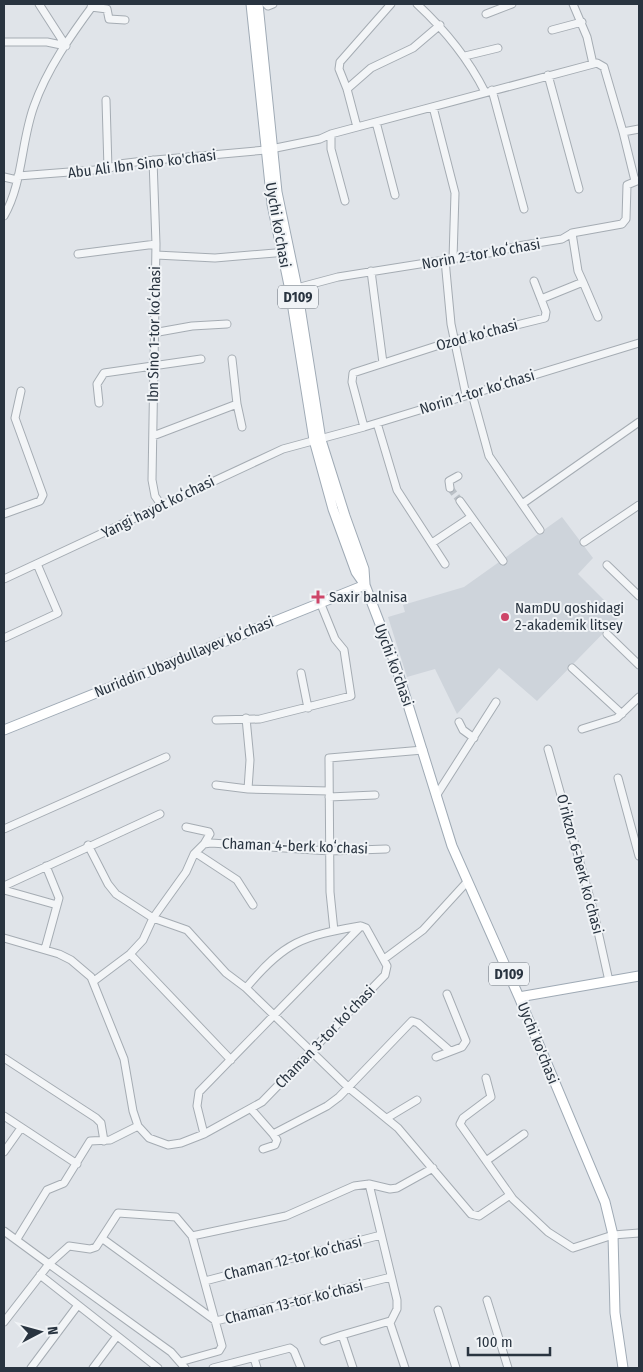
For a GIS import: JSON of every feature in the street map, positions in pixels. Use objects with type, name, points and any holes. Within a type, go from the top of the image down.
[{"type":"main road","name":"Uychi ko'chasi","points":[[251,4],[269,150]]},
{"type":"main road","name":"Uychi ko'chasi","points":[[258,4],[272,204],[286,252],[317,440],[333,510],[356,572],[365,585],[395,663],[436,796],[466,882],[519,998],[605,1202],[614,1235],[615,1313],[623,1368]]},
{"type":"main road","name":"Nuriddin Ubaydullayev koʻchasi","points":[[4,730],[365,585]]},
{"type":"main road","points":[[519,998],[639,976]]},
{"type":"street","points":[[38,4],[66,46]]},
{"type":"street","points":[[266,4],[268,6],[273,4]]},
{"type":"street","points":[[357,127],[347,89],[339,68],[340,62],[391,4]]},
{"type":"street","points":[[417,4],[440,25],[465,56],[489,91],[524,209]]},
{"type":"street","points":[[486,14],[512,4]]},
{"type":"street","points":[[573,4],[582,22],[593,64],[601,64],[604,67],[637,181]]},
{"type":"street","points":[[4,216],[12,199],[34,106],[44,80],[92,6],[107,9],[109,19],[125,20]]},
{"type":"street","points":[[552,30],[582,22]]},
{"type":"street","points":[[347,89],[371,68],[413,48],[440,25]]},
{"type":"street","points":[[46,42],[53,28]]},
{"type":"street","points":[[4,42],[46,42],[66,46]]},
{"type":"street","points":[[465,56],[498,48]]},
{"type":"street","name":"Abu Ali Ibn Sino ko'chasi","points":[[4,177],[17,178],[108,168],[120,164],[153,160],[269,150],[320,139],[331,134],[593,64]]},
{"type":"street","points":[[548,75],[580,189]]},
{"type":"street","points":[[106,100],[108,168]]},
{"type":"street","points":[[433,106],[455,192],[453,259]]},
{"type":"street","points":[[376,122],[395,194]]},
{"type":"street","points":[[622,132],[639,129]]},
{"type":"street","points":[[331,134],[331,149],[345,201]]},
{"type":"street","name":"Ibn Sino 1-tor koʻchasi","points":[[153,160],[156,244],[152,367],[153,485],[156,496],[162,506]]},
{"type":"street","name":"Norin 2-tor koʻchasi","points":[[293,289],[371,271],[395,270],[544,243],[572,233],[625,222],[627,215],[626,187],[629,182],[637,181]]},
{"type":"street","points":[[572,233],[578,271],[598,317]]},
{"type":"street","points":[[78,254],[156,244]]},
{"type":"street","points":[[156,256],[215,258],[286,252]]},
{"type":"street","points":[[445,260],[455,340],[486,450],[540,530]]},
{"type":"street","points":[[371,271],[383,362]]},
{"type":"street","points":[[534,281],[541,299],[583,282]]},
{"type":"street","name":"Ozod koʻchasi","points":[[364,427],[351,376],[357,371],[455,340],[545,318],[547,314],[541,299]]},
{"type":"street","points":[[153,333],[192,326],[227,324]]},
{"type":"street","name":"Norin 1-tor koʻchasi","points":[[317,440],[639,343]]},
{"type":"street","points":[[99,404],[97,384],[104,373],[201,359]]},
{"type":"street","points":[[232,359],[237,404],[242,427]]},
{"type":"street","points":[[4,514],[40,501],[43,495],[15,418],[21,391]]},
{"type":"street","points":[[153,436],[237,404]]},
{"type":"street","points":[[522,504],[639,422]]},
{"type":"street","points":[[377,423],[397,490],[445,564]]},
{"type":"street","name":"Yangi hayot koʻchasi","points":[[4,579],[262,458],[283,449],[317,440]]},
{"type":"street","points":[[450,488],[449,481],[458,476]]},
{"type":"street","points":[[460,501],[503,561]]},
{"type":"street","points":[[584,542],[639,505]]},
{"type":"street","points":[[432,543],[472,517]]},
{"type":"street","points":[[4,638],[58,613],[38,564]]},
{"type":"street","points":[[607,565],[639,596]]},
{"type":"street","points":[[216,720],[260,719],[350,698],[352,694],[344,650],[335,639],[320,602]]},
{"type":"street","points":[[607,634],[639,665]]},
{"type":"street","points":[[572,668],[622,714]]},
{"type":"street","points":[[301,673],[308,708]]},
{"type":"street","points":[[582,729],[614,719],[622,714],[639,697]]},
{"type":"street","points":[[436,796],[496,702]]},
{"type":"street","points":[[246,718],[250,760],[248,789]]},
{"type":"street","points":[[459,722],[463,730],[474,738]]},
{"type":"street","name":"Oʻrikzor 6-berk koʻchasi","points":[[548,749],[593,909],[609,981]]},
{"type":"street","points":[[334,931],[330,850],[330,757],[423,750]]},
{"type":"street","points":[[4,829],[166,757]]},
{"type":"street","points":[[618,778],[639,856]]},
{"type":"street","points":[[216,785],[248,789],[375,795]]},
{"type":"street","points":[[4,886],[160,814]]},
{"type":"street","name":"Chaman 4-berk koʻchasi","points":[[186,827],[209,832],[204,844],[196,853],[236,880],[253,905]]},
{"type":"street","name":"Chaman 4-berk koʻchasi","points":[[204,844],[330,850],[386,848]]},
{"type":"street","points":[[88,846],[111,890],[153,918],[187,930],[226,973],[246,988],[310,1052],[349,1088],[387,1118],[433,1168],[471,1214],[476,1216],[510,1195]]},
{"type":"street","points":[[94,981],[130,954],[149,932],[153,918],[196,853]]},
{"type":"street","points":[[45,948],[58,905],[58,894],[46,866]]},
{"type":"street","points":[[246,988],[262,969],[295,942],[334,931],[361,926],[366,928],[384,959],[423,930],[466,882]]},
{"type":"street","points":[[4,890],[58,905]]},
{"type":"street","points":[[204,1134],[197,1098],[199,1092],[361,926]]},
{"type":"street","points":[[4,938],[45,948],[71,960],[88,973],[94,981],[124,1059],[133,1112],[138,1126],[104,1141],[90,1141],[64,1183],[47,1190],[17,1239]]},
{"type":"street","points":[[130,954],[231,1060]]},
{"type":"street","name":"Chaman 3-tor koʻchasi","points":[[138,1126],[149,1138],[168,1145],[181,1143],[204,1134],[262,1102],[385,975],[388,969],[384,959]]},
{"type":"street","points":[[436,1057],[462,1047],[466,1041],[448,994]]},
{"type":"street","points":[[273,1134],[327,1106],[349,1088],[412,1021],[418,1023],[450,1051]]},
{"type":"street","points":[[4,1058],[96,1118],[101,1123],[104,1141]]},
{"type":"street","points":[[486,1078],[491,1097],[463,1118],[460,1124],[510,1195],[548,1232],[571,1247],[577,1248],[614,1235],[639,1233]]},
{"type":"street","points":[[387,1118],[417,1100]]},
{"type":"street","points":[[251,1109],[277,1140],[275,1145],[263,1149]]},
{"type":"street","points":[[4,1116],[77,1164]]},
{"type":"street","points":[[4,1152],[21,1128]]},
{"type":"street","points":[[486,1161],[524,1134]]},
{"type":"street","points":[[192,1236],[286,1216],[350,1187],[369,1184],[390,1189],[397,1188],[433,1168]]},
{"type":"street","points":[[324,1341],[390,1321],[396,1313],[397,1304],[392,1277],[369,1184]]},
{"type":"street","points":[[4,1231],[17,1239],[49,1264],[171,1352],[182,1365],[221,1349],[222,1343],[192,1236],[176,1217],[139,1216],[122,1213],[116,1215],[103,1239],[92,1249],[68,1246],[49,1264],[4,1322]]},
{"type":"street","name":"Chaman 12-tor koʻchasi","points":[[205,1281],[382,1235]]},
{"type":"street","name":"Chaman 13-tor koʻchasi","points":[[103,1239],[216,1321],[392,1277]]},
{"type":"street","points":[[40,1275],[156,1368]]},
{"type":"street","points":[[487,1300],[508,1368]]},
{"type":"street","points":[[31,1368],[78,1305]]},
{"type":"street","points":[[438,1310],[456,1368]]},
{"type":"street","points":[[390,1321],[405,1368]]},
{"type":"street","points":[[342,1335],[353,1368]]},
{"type":"street","points":[[93,1368],[117,1336]]},
{"type":"street","points":[[214,1368],[291,1349],[296,1354],[300,1368]]},
{"type":"street","points":[[254,1358],[257,1368]]},
{"type":"shaded area","name":"NamDU qoshidagi 2-akademik litsey","points":[[562,517],[593,558],[578,574],[620,616],[537,701],[499,668],[457,714],[435,669],[407,677],[388,617],[405,612],[403,605],[464,587]]},
{"type":"tunnel","points":[[450,488],[460,501]]},
{"type":"place","name":"Saxir balnisa","points":[[318,597]]},
{"type":"place","name":"NamDU qoshidagi 2-akademik litsey","points":[[505,617]]}]
